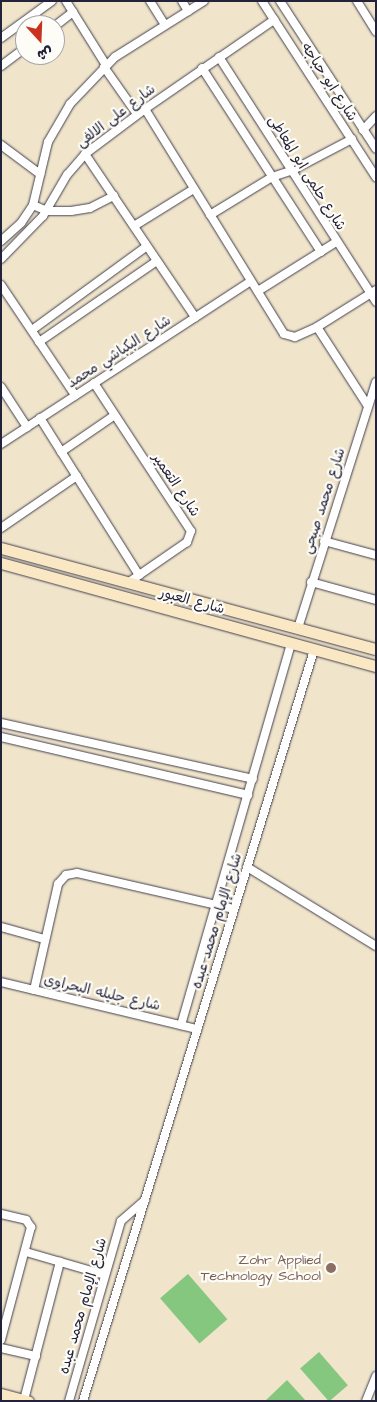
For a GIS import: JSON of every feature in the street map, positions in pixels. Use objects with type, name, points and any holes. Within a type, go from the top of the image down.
[{"type":"street","points":[[1,38],[52,1]]},
{"type":"street","points":[[66,1],[105,66],[137,114]]},
{"type":"street","points":[[150,1],[164,24]]},
{"type":"street","points":[[182,1],[188,11]]},
{"type":"street","points":[[1,241],[21,223],[33,205],[48,142],[61,116],[105,66],[164,24],[204,1]]},
{"type":"street","name":"شارع ابو حباجه","points":[[262,1],[376,177]]},
{"type":"street","name":"شارع ابو حباجه","points":[[280,1],[376,149]]},
{"type":"street","points":[[357,1],[376,31]]},
{"type":"street","points":[[65,18],[72,12]]},
{"type":"street","name":"شارع على الالفى","points":[[1,259],[47,211],[67,175],[85,154],[145,108],[274,20]]},
{"type":"street","points":[[1,66],[15,56]]},
{"type":"street","name":"شارع حلمى ابو المعاطى","points":[[219,57],[336,242],[372,292],[376,302]]},
{"type":"street","points":[[202,68],[321,252]]},
{"type":"street","points":[[145,108],[284,334],[295,336],[317,327],[372,292]]},
{"type":"street","points":[[363,130],[376,116]]},
{"type":"street","points":[[210,215],[272,177],[292,171],[352,139]]},
{"type":"street","points":[[1,145],[40,174]]},
{"type":"street","points":[[85,154],[195,317]]},
{"type":"street","points":[[134,226],[194,189]]},
{"type":"street","points":[[33,205],[47,211],[82,210],[114,196]]},
{"type":"street","points":[[258,291],[336,242]]},
{"type":"street","points":[[32,330],[147,246]]},
{"type":"street","points":[[39,342],[157,261]]},
{"type":"street","name":"شارع البكباشي محمد","points":[[1,444],[251,281]]},
{"type":"street","points":[[1,285],[75,395]]},
{"type":"street","points":[[317,327],[371,403]]},
{"type":"street","name":"شارع محمد صبحى","points":[[298,628],[324,540],[371,403],[376,382]]},
{"type":"street","name":"شارع التعمير","points":[[94,383],[191,530],[187,542],[129,582]]},
{"type":"street","points":[[1,387],[27,427]]},
{"type":"street","points":[[61,452],[115,415]]},
{"type":"street","points":[[40,418],[139,575]]},
{"type":"street","points":[[1,528],[77,476]]},
{"type":"street","points":[[324,540],[376,555]]},
{"type":"street","name":"شارع العبور","points":[[1,548],[376,649]]},
{"type":"street","name":"شارع العبور","points":[[1,563],[147,605],[376,666]]},
{"type":"street","points":[[311,582],[376,600]]},
{"type":"street","points":[[147,605],[153,597],[154,588]]},
{"type":"street","points":[[182,614],[178,603],[183,596]]},
{"type":"street","name":"شارع الإمام محمد عبده","points":[[181,1025],[291,644]]},
{"type":"street","name":"شارع الإمام محمد عبده","points":[[83,1401],[314,650]]},
{"type":"street","points":[[1,722],[253,779]]},
{"type":"street","points":[[1,737],[248,795]]},
{"type":"street","points":[[247,867],[376,946]]},
{"type":"street","points":[[34,990],[44,938],[58,884],[71,873],[234,909]]},
{"type":"street","points":[[1,927],[44,938]]},
{"type":"street","name":"شارع جليله البحراوى","points":[[1,982],[197,1029]]},
{"type":"street","name":"شارع الإمام محمد عبده","points":[[69,1401],[121,1221],[145,1200]]},
{"type":"street","points":[[1,1214],[26,1220],[31,1227],[26,1252],[1,1340]]},
{"type":"street","points":[[26,1252],[105,1275]]},
{"type":"street","points":[[1,1394],[26,1400],[60,1262]]},
{"type":"street","points":[[1,1348],[36,1356]]},
{"type":"street","points":[[366,1401],[376,1376]]},
{"type":"green space","points":[[188,1274],[227,1319],[199,1344],[160,1298]]},
{"type":"green space","points":[[319,1352],[348,1385],[328,1401],[300,1368]]},
{"type":"green space","points":[[287,1380],[306,1401],[265,1401]]},
{"type":"place","name":"Zohr Applied Technology School","points":[[331,1268]]}]
